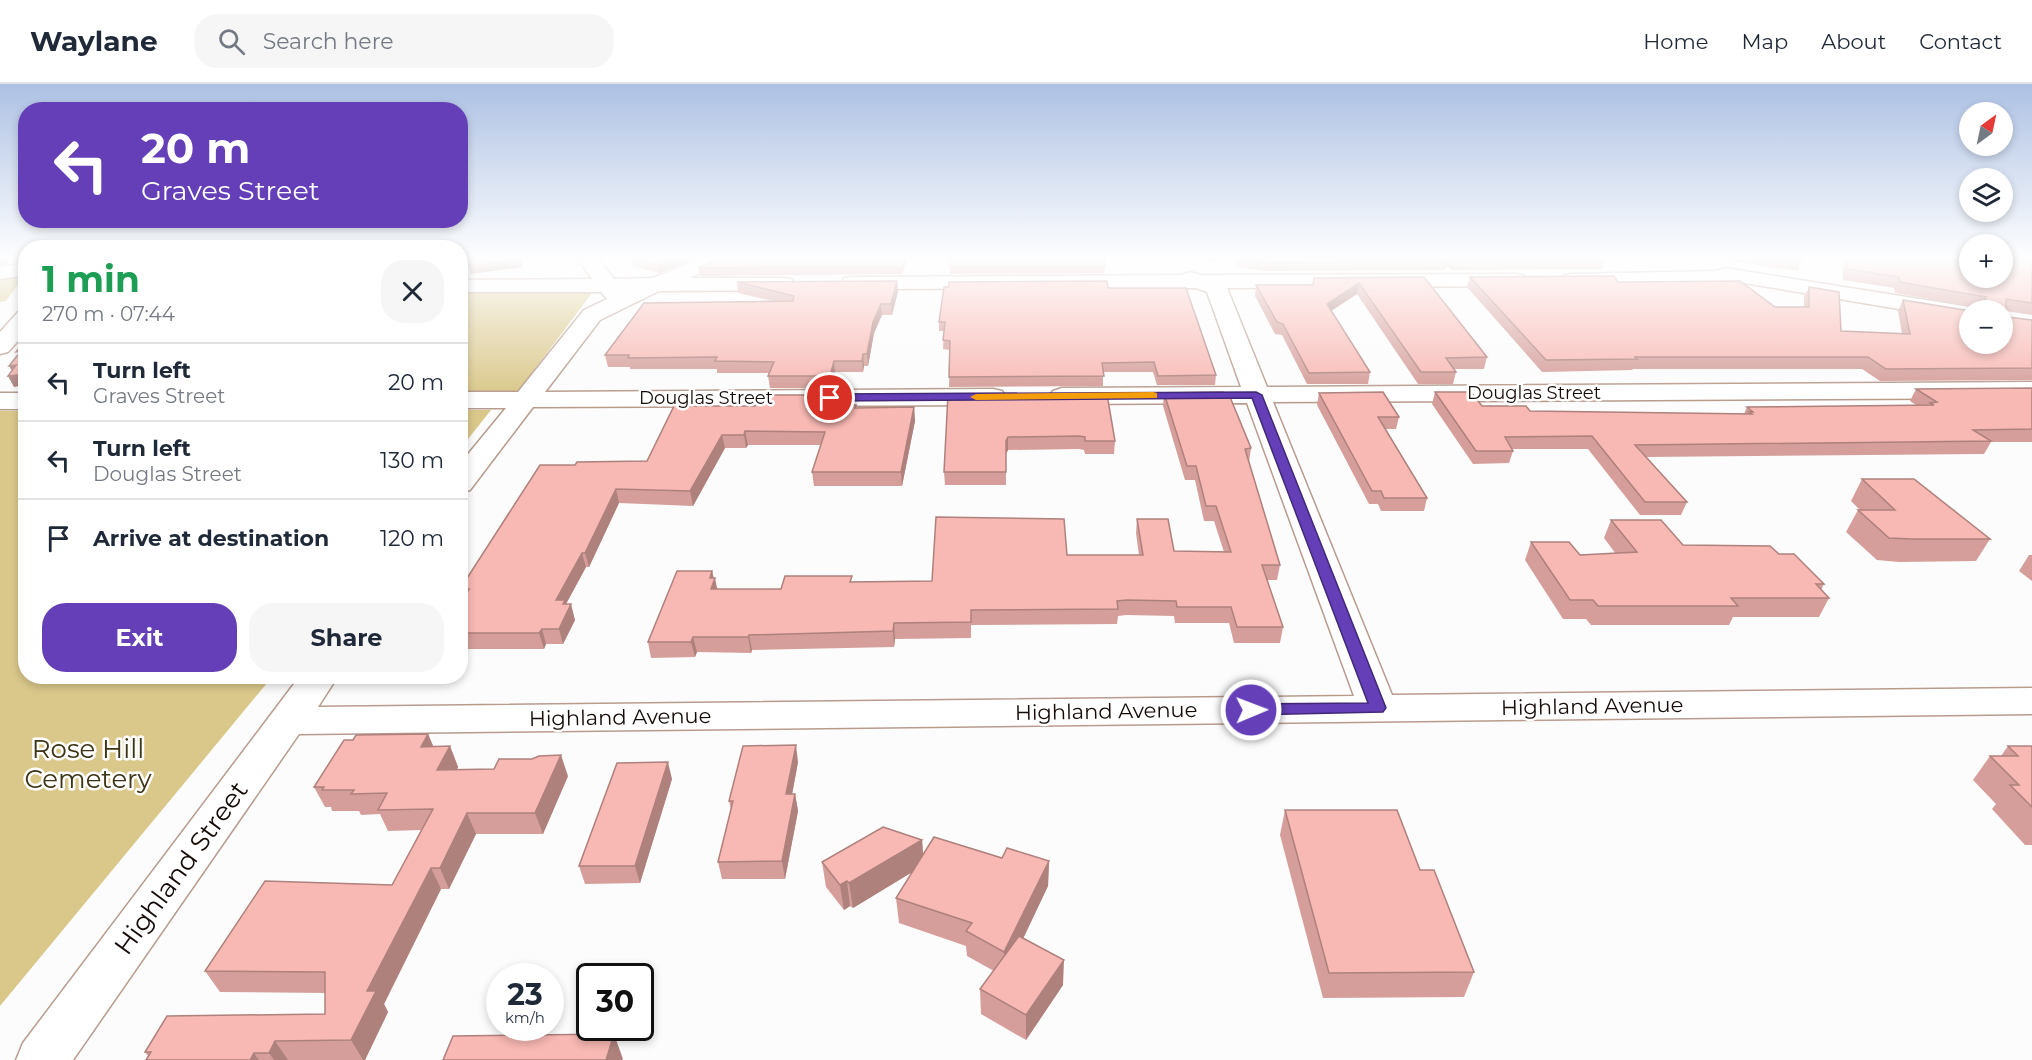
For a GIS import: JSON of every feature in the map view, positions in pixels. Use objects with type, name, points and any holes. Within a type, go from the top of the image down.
[{"type":"street","points":[[468,474],[583,323],[602,305]]},
{"type":"street","points":[[1222,305],[1378,708]]},
{"type":"street","points":[[1913,305],[1959,312]]},
{"type":"street","name":"Douglas Street","points":[[468,400],[2032,390]]},
{"type":"street","points":[[0,401],[18,401]]},
{"type":"street","name":"Highland Street","points":[[42,1060],[314,684]]},
{"type":"street","name":"Highland Avenue","points":[[288,721],[2032,700]]},
{"type":"green space","points":[[468,305],[583,305],[520,389],[511,393],[468,393]]},
{"type":"green space","points":[[468,410],[491,410],[468,439]]},
{"type":"green space","name":"Rose Hill Cemetery","points":[[0,411],[18,411],[18,684],[266,684],[0,1006]]},
{"type":"building","points":[[643,305],[881,305],[873,322],[867,354],[863,354],[862,361],[834,361],[830,376],[768,376],[774,362],[715,361],[717,357],[628,358],[629,355],[605,355]]},
{"type":"building","points":[[941,305],[1192,305],[1216,375],[1158,376],[1154,362],[1102,363],[1104,376],[949,377],[950,341],[943,340],[945,322],[939,322]]},
{"type":"building","points":[[1267,305],[1327,305],[1370,372],[1309,373],[1283,324],[1277,322]]},
{"type":"building","points":[[1374,305],[1446,305],[1487,357],[1446,358],[1456,372],[1421,372]]},
{"type":"building","points":[[1495,305],[1772,305],[1775,307],[1809,307],[1809,305],[1840,305],[1841,331],[1910,334],[1904,305],[1931,305],[1959,309],[1959,354],[2013,354],[2013,318],[2032,320],[2032,368],[1886,369],[1868,357],[1635,357],[1637,359],[1546,360]]},
{"type":"building","points":[[18,355],[18,375],[8,376],[16,365],[9,366]]},
{"type":"building","points":[[2032,388],[2032,429],[1973,430],[1991,441],[1635,445],[1687,502],[1645,502],[1592,436],[1505,437],[1513,451],[1476,451],[1435,392],[1471,392],[1482,406],[1526,406],[1530,411],[1752,414],[1749,412],[1753,412],[1747,407],[1934,405],[1930,403],[1937,402],[1916,389]]},
{"type":"building","points":[[1223,392],[1225,397],[1230,397],[1251,448],[1245,449],[1280,565],[1262,565],[1283,627],[1237,627],[1231,607],[1177,607],[1176,601],[1127,600],[1117,601],[1118,609],[971,610],[971,622],[894,623],[893,631],[693,637],[691,642],[648,642],[677,571],[712,571],[710,578],[715,578],[711,589],[781,589],[785,576],[852,576],[850,582],[932,581],[936,517],[1064,519],[1067,555],[1143,555],[1137,519],[1168,519],[1174,551],[1231,552],[1216,506],[1206,506],[1196,466],[1187,466],[1164,393]]},
{"type":"building","points":[[1383,392],[1399,417],[1378,417],[1427,498],[1384,498],[1381,491],[1372,491],[1319,393]]},
{"type":"building","points":[[948,394],[1107,394],[1115,441],[1085,441],[1085,437],[1079,436],[1008,437],[1006,472],[944,472]]},
{"type":"building","points":[[759,395],[824,395],[821,405],[856,405],[855,408],[914,407],[901,472],[812,472],[825,432],[745,431],[744,435],[722,435],[690,491],[616,489],[585,553],[582,553],[556,600],[565,600],[563,604],[571,604],[559,629],[542,629],[539,633],[468,633],[468,577],[540,465],[647,461],[674,406],[755,406]]},
{"type":"building","points":[[1862,479],[1914,479],[1990,539],[1889,538],[1858,510],[1895,510]]},
{"type":"building","points":[[1611,520],[1661,520],[1683,545],[1770,546],[1779,554],[1794,554],[1824,584],[1816,584],[1829,598],[1731,598],[1738,606],[1598,606],[1593,600],[1570,600],[1531,542],[1569,542],[1580,555],[1637,552]]},
{"type":"building","points":[[428,734],[421,747],[450,746],[437,770],[494,769],[499,759],[532,759],[539,756],[561,755],[535,813],[467,813],[440,868],[431,868],[367,991],[376,991],[351,1040],[275,1041],[269,1053],[254,1053],[250,1060],[146,1060],[151,1052],[145,1052],[167,1016],[325,1014],[325,972],[205,971],[265,881],[392,885],[433,809],[378,810],[387,793],[351,794],[354,790],[322,790],[324,787],[314,787],[344,740],[353,740],[356,735]]},
{"type":"building","points":[[796,745],[786,794],[795,794],[782,861],[718,862],[733,801],[729,801],[743,746]]},
{"type":"building","points":[[2008,746],[2032,746],[2032,807],[2010,785],[2019,785],[1990,756],[2018,756]]},
{"type":"building","points":[[668,762],[635,866],[579,866],[617,763]]},
{"type":"building","points":[[1285,810],[1397,810],[1420,870],[1434,870],[1474,972],[1329,973]]},
{"type":"building","points":[[883,827],[922,840],[849,883],[847,881],[840,885],[822,862]]},
{"type":"building","points":[[934,837],[1002,858],[1007,848],[1049,861],[1004,952],[966,931],[972,923],[896,898]]},
{"type":"building","points":[[1019,936],[1064,960],[1026,1015],[980,989]]},
{"type":"building","points":[[576,1034],[576,1041],[612,1041],[606,1060],[443,1060],[453,1036],[486,1036],[486,1041],[564,1041],[564,1035]]},
{"type":"slow traffic","points":[[976,397],[1153,396]]},
{"type":"route","points":[[830,398],[1256,395],[1378,708],[1251,710]]}]
